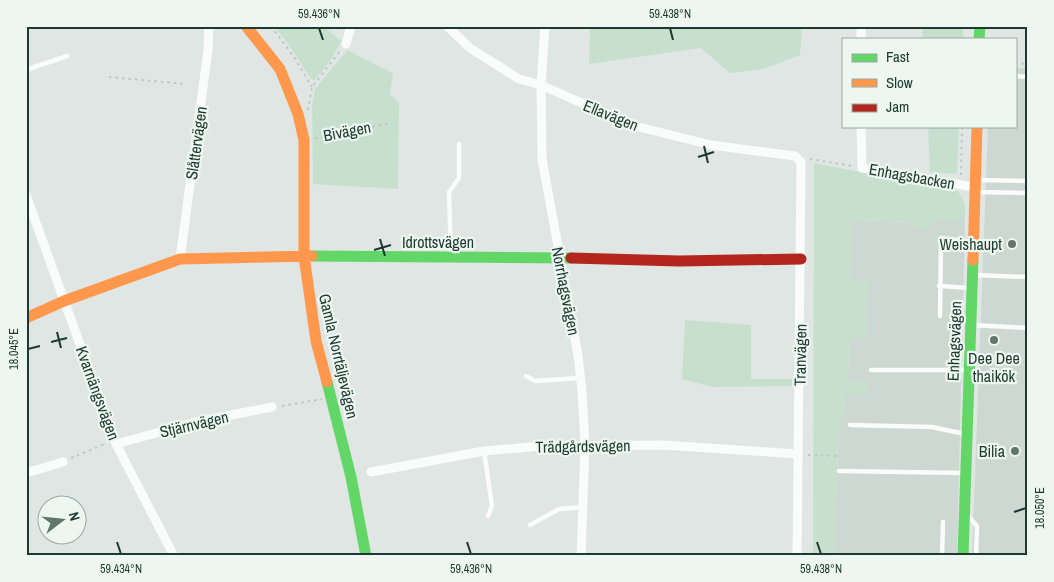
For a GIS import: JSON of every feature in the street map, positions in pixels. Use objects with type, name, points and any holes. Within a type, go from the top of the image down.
[{"type":"street","name":"Slåttervägen","points":[[180,259],[208,50],[209,26]]},
{"type":"street","name":"Gamla Norrtäljevägen","points":[[246,26],[280,69],[298,114],[304,140],[304,256],[316,341],[351,477],[366,556]]},
{"type":"street","points":[[346,44],[352,26]]},
{"type":"street","name":"Ellavägen","points":[[447,26],[470,48],[519,79],[540,85],[631,125],[711,145],[795,156]]},
{"type":"street","name":"Norrhagsvägen","points":[[545,26],[540,85],[542,159],[580,378],[585,445],[581,556]]},
{"type":"street","name":"Enhagsbacken","points":[[861,128],[862,168],[974,186]]},
{"type":"street","name":"Enhagsvägen","points":[[963,556],[977,128]]},
{"type":"street","name":"Tranvägen","points":[[795,156],[801,162],[797,556]]},
{"type":"street","name":"Kvarnängsvägen","points":[[26,195],[115,442],[174,556]]},
{"type":"street","name":"Idrottsvägen","points":[[26,318],[64,301],[180,259],[304,256],[679,261],[801,259]]},
{"type":"street","name":"Stjärnvägen","points":[[115,442],[196,422],[272,407]]},
{"type":"street","name":"Trädgårdsvägen","points":[[371,472],[484,451],[542,446],[664,445],[798,454]]},
{"type":"street","points":[[26,473],[63,462]]},
{"type":"lane","points":[[26,70],[66,56]]},
{"type":"lane","points":[[451,258],[449,192],[459,178],[459,144]]},
{"type":"lane","points":[[974,186],[1028,182]]},
{"type":"lane","points":[[974,186],[1028,193]]},
{"type":"lane","points":[[940,316],[941,238],[973,242]]},
{"type":"lane","points":[[973,275],[1028,276]]},
{"type":"lane","points":[[939,286],[972,289]]},
{"type":"lane","points":[[971,325],[1028,328]]},
{"type":"lane","points":[[871,370],[970,370]]},
{"type":"lane","points":[[526,376],[535,381],[580,378]]},
{"type":"lane","points":[[850,425],[947,428],[968,435]]},
{"type":"lane","points":[[484,451],[492,506],[488,516]]},
{"type":"lane","points":[[839,471],[967,473]]},
{"type":"lane","points":[[530,525],[560,509],[583,507]]},
{"type":"lane","points":[[965,512],[976,524],[976,556]]},
{"type":"lane","points":[[942,556],[943,522]]},
{"type":"path","points":[[270,26],[294,57],[312,87],[330,68],[346,44]]},
{"type":"path","points":[[109,77],[186,84]]},
{"type":"path","name":"Bivägen","points":[[304,140],[390,123]]},
{"type":"path","points":[[961,184],[962,128]]},
{"type":"path","points":[[795,156],[862,168]]},
{"type":"path","points":[[272,407],[331,398]]},
{"type":"path","points":[[63,462],[115,442]]},
{"type":"path","points":[[798,454],[838,456]]},
{"type":"shaded area","points":[[1016,68],[1028,68],[1028,556],[972,556],[988,128],[1016,128]]},
{"type":"shaded area","points":[[852,220],[913,222],[930,228],[933,220],[965,220],[957,556],[834,556],[839,419],[844,417],[845,394],[868,381],[848,380],[849,338],[865,338],[866,281],[850,281]]},
{"type":"green space","points":[[274,26],[323,26],[341,41],[336,52],[314,80],[311,79]]},
{"type":"green space","points":[[590,26],[802,26],[800,55],[763,69],[730,73],[701,48],[589,64]]},
{"type":"green space","points":[[922,26],[963,26],[963,38],[923,38]]},
{"type":"green space","points":[[347,50],[393,73],[390,94],[399,103],[398,189],[313,184],[312,106],[315,89]]},
{"type":"green space","points":[[928,128],[959,128],[957,174],[930,172]]},
{"type":"green space","points":[[814,163],[958,191],[965,204],[965,220],[933,220],[930,228],[913,228],[913,222],[852,220],[850,280],[867,281],[865,338],[849,338],[848,380],[868,381],[867,394],[845,394],[844,417],[839,419],[834,556],[813,556]]},
{"type":"green space","points":[[685,320],[751,325],[751,379],[795,379],[795,386],[713,387],[682,379]]},
{"type":"traffic: fast","points":[[979,38],[980,26]]},
{"type":"traffic: fast","points":[[312,256],[571,258]]},
{"type":"traffic: fast","points":[[963,556],[973,260]]},
{"type":"traffic: fast","points":[[327,382],[351,477],[366,556]]},
{"type":"traffic: slow","points":[[246,26],[280,69],[298,114],[304,140],[304,256],[316,341],[327,382]]},
{"type":"traffic: slow","points":[[973,260],[977,128]]},
{"type":"traffic: slow","points":[[26,318],[64,301],[180,259],[312,256]]},
{"type":"traffic: jam","points":[[571,258],[679,261],[801,259]]},
{"type":"place","name":"Weishaupt","points":[[1012,244]]},
{"type":"place","name":"Dee Dee thaikök","points":[[994,340]]},
{"type":"place","name":"Bilia","points":[[1015,451]]}]
